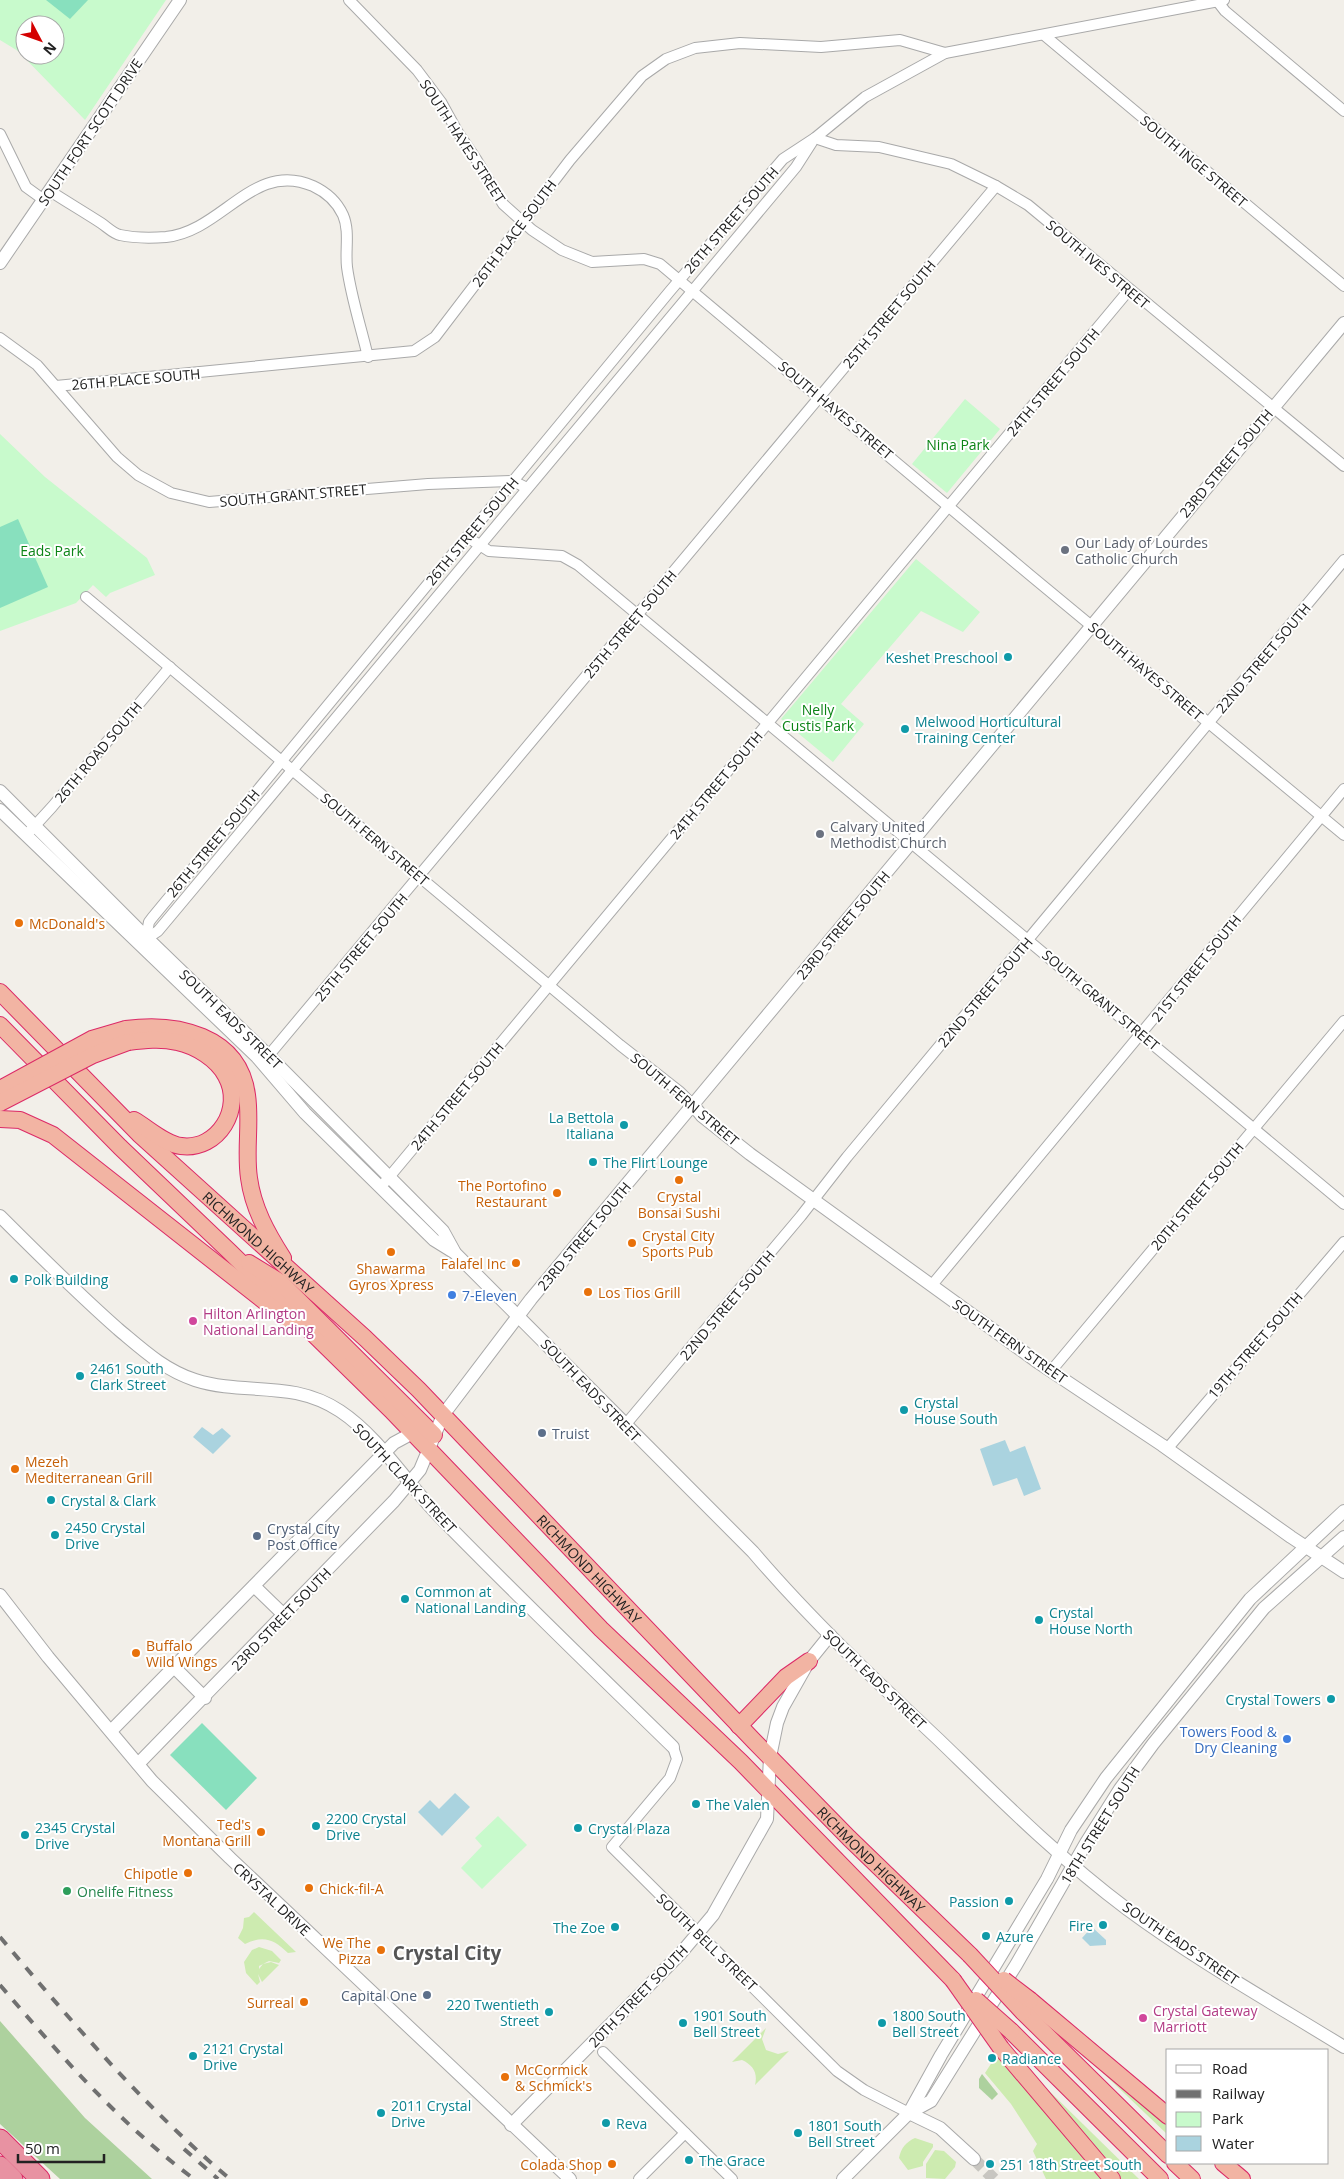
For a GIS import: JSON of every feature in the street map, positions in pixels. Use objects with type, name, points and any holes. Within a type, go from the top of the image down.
[{"type":"highway","name":"RICHMOND HIGHWAY","points":[[0,992],[108,1104],[199,1191],[365,1338],[443,1415],[739,1726],[849,1838],[970,1955],[1026,2006]]},
{"type":"highway","name":"RICHMOND HIGHWAY","points":[[0,1025],[6,1036],[114,1142],[332,1352],[425,1436],[601,1629],[728,1748],[953,1980],[1011,2031],[1160,2179]]},
{"type":"highway","points":[[0,1103],[93,1055],[127,1035],[153,1025],[187,1030],[213,1043],[233,1060],[242,1076],[247,1095],[247,1162],[252,1192],[267,1232],[292,1272]]},
{"type":"highway","points":[[0,1089],[92,1040],[127,1035],[176,1042],[206,1055],[221,1068],[230,1084],[232,1093],[230,1112],[222,1129],[210,1141],[193,1146],[182,1146],[169,1142],[108,1104]]},
{"type":"highway","points":[[0,1119],[20,1120],[52,1135],[266,1304],[332,1352]]},
{"type":"highway","points":[[230,1252],[280,1282],[425,1436]]},
{"type":"highway","points":[[739,1726],[786,1677],[809,1661]]},
{"type":"highway","points":[[953,1980],[1001,2048],[1112,2179]]},
{"type":"highway","points":[[1026,2006],[1166,2114]]},
{"type":"highway","points":[[1026,2006],[1166,2153]]},
{"type":"highway","points":[[0,2139],[40,2179]]},
{"type":"highway","points":[[1177,2164],[1192,2179]]},
{"type":"highway","points":[[1224,2164],[1242,2179]]},
{"type":"highway","points":[[0,2166],[13,2179]]},
{"type":"street","name":"SOUTH FORT SCOTT DRIVE","points":[[0,263],[180,0]]},
{"type":"street","name":"SOUTH HAYES STREET","points":[[349,0],[417,70],[441,102],[503,204],[522,222],[562,250],[592,262],[644,258],[660,264],[1344,835]]},
{"type":"street","points":[[1221,1],[1225,11],[1344,111]]},
{"type":"street","name":"26TH STREET SOUTH","points":[[143,941],[148,922],[679,280],[783,159],[815,138],[865,97],[945,53],[1221,1]]},
{"type":"street","name":"SOUTH INGE STREET","points":[[1044,35],[1344,286]]},
{"type":"street","name":"26TH PLACE SOUTH","points":[[56,386],[414,351],[435,337],[570,160],[642,76],[666,59],[695,48],[740,43],[821,46],[900,40],[945,53]]},
{"type":"street","points":[[0,134],[26,187],[47,195],[118,235],[166,237],[186,233],[207,222],[261,185],[280,180],[298,180],[323,191],[333,200],[343,215],[347,232],[347,267],[368,356]]},
{"type":"street","name":"26TH STREET SOUTH","points":[[143,941],[158,931],[796,167],[815,138]]},
{"type":"street","name":"SOUTH IVES STREET","points":[[815,138],[836,145],[879,147],[950,164],[996,186],[1028,205],[1344,466]]},
{"type":"street","name":"25TH STREET SOUTH","points":[[266,1059],[996,186]]},
{"type":"street","name":"24TH STREET SOUTH","points":[[385,1182],[950,507],[1129,290]]},
{"type":"street","name":"23RD STREET SOUTH","points":[[138,1764],[285,1616],[410,1483],[420,1470],[425,1436],[518,1316],[1344,323]]},
{"type":"street","name":"SOUTH GRANT STREET","points":[[0,338],[37,365],[117,457],[138,475],[171,493],[209,502],[428,484],[513,481],[527,488]]},
{"type":"street","name":"SOUTH GRANT STREET","points":[[467,537],[489,550],[562,556],[578,565],[1344,1204]]},
{"type":"street","name":"22ND STREET SOUTH","points":[[626,1424],[1344,560]]},
{"type":"street","name":"SOUTH FERN STREET","points":[[86,597],[684,1095],[702,1116],[1051,1371],[1344,1572]]},
{"type":"street","name":"26TH ROAD SOUTH","points":[[25,835],[35,826],[170,667]]},
{"type":"street","name":"21ST STREET SOUTH","points":[[932,1285],[1344,789]]},
{"type":"street","name":"SOUTH EADS STREET","points":[[0,791],[143,941]]},
{"type":"street","name":"SOUTH EADS STREET","points":[[0,810],[25,835],[143,941],[266,1059],[305,1113],[443,1231],[455,1253],[752,1552],[779,1583],[830,1635],[1059,1855],[1134,1913],[1206,1962],[1344,2047]]},
{"type":"street","name":"20TH STREET SOUTH","points":[[1051,1371],[1344,1021]]},
{"type":"street","name":"SOUTH CLARK STREET","points":[[0,1216],[89,1304],[164,1367],[202,1382],[233,1387],[279,1389],[318,1400],[356,1423],[512,1592],[673,1747]]},
{"type":"street","name":"19TH STREET SOUTH","points":[[1167,1449],[1344,1242]]},
{"type":"street","name":"23RD STREET SOUTH","points":[[111,1731],[394,1443],[425,1436]]},
{"type":"street","points":[[1305,1547],[1344,1511]]},
{"type":"street","points":[[1321,1557],[1344,1537]]},
{"type":"street","name":"18TH STREET SOUTH","points":[[843,2179],[909,2113],[1059,1855],[1071,1830],[1121,1758],[1250,1598],[1305,1547]]},
{"type":"street","name":"18TH STREET SOUTH","points":[[909,2113],[931,2101],[1016,1965],[1120,1789],[1208,1674],[1264,1608],[1321,1557]]},
{"type":"street","points":[[254,1586],[285,1616]]},
{"type":"street","name":"CRYSTAL DRIVE","points":[[0,1595],[48,1657],[138,1764],[218,1848],[570,2179]]},
{"type":"street","name":"20TH STREET SOUTH","points":[[511,2125],[698,1933],[716,1909],[767,1819],[770,1757],[781,1714],[809,1661],[830,1635]]},
{"type":"street","points":[[175,1668],[205,1698]]},
{"type":"street","name":"SOUTH BELL STREET","points":[[673,1747],[677,1759],[670,1778],[612,1847],[837,2071],[864,2090],[940,2128],[974,2160]]},
{"type":"street","points":[[603,2052],[732,2179]]},
{"type":"street","points":[[639,2179],[685,2134]]},
{"type":"green space","points":[[0,0],[166,0],[85,120],[32,65],[65,65],[65,15],[15,15],[15,49],[0,40]]},
{"type":"green space","points":[[46,0],[88,0],[70,19]]},
{"type":"green space","name":"Nina Park","points":[[965,399],[1000,429],[947,493],[912,464]]},
{"type":"green space","name":"Eads Park","points":[[0,434],[45,477],[147,558],[155,575],[110,593],[106,597],[93,585],[76,603],[0,631]]},
{"type":"green space","points":[[18,519],[48,587],[0,608],[0,527]]},
{"type":"green space","name":"Nelly Custis Park","points":[[916,559],[980,612],[963,632],[921,611],[841,704],[864,724],[833,762],[781,719]]},
{"type":"green space","points":[[202,1723],[257,1778],[226,1810],[170,1755]]},
{"type":"green space","points":[[498,1816],[527,1845],[482,1889],[461,1868],[482,1846],[475,1838]]},
{"type":"green space","points":[[254,1912],[296,1952],[288,1953],[278,1944],[268,1940],[251,1941],[245,1944],[238,1938],[243,1928],[244,1918],[249,1917]]},
{"type":"green space","points":[[259,1947],[272,1951],[281,1960],[279,1963],[269,1961],[263,1964],[271,1962],[279,1965],[262,1982],[258,1974],[260,1982],[257,1985],[246,1973],[244,1962],[252,1950]]},
{"type":"green space","points":[[0,2021],[85,2118],[152,2179],[60,2179],[0,2124]]},
{"type":"green space","points":[[766,2028],[762,2039],[766,2050],[778,2054],[789,2051],[755,2085],[755,2073],[749,2064],[742,2060],[732,2062]]},
{"type":"green space","points":[[998,2053],[1103,2179],[1046,2179],[1033,2151],[1037,2144],[1011,2104],[985,2073]]},
{"type":"green space","points":[[1105,2070],[1166,2121],[1166,2133],[1103,2073]]},
{"type":"green space","points":[[982,2074],[998,2094],[992,2100],[979,2088],[979,2079]]},
{"type":"green space","points":[[1038,2080],[1139,2179],[1118,2179]]},
{"type":"green space","points":[[915,2138],[933,2144],[933,2147],[923,2162],[923,2166],[908,2170],[899,2158],[904,2146]]},
{"type":"green space","points":[[935,2150],[944,2151],[956,2162],[955,2167],[945,2179],[926,2178],[926,2164]]},
{"type":"water","points":[[202,1427],[213,1435],[222,1428],[231,1436],[213,1454],[193,1437]]},
{"type":"water","points":[[1005,1440],[1010,1452],[1025,1446],[1041,1489],[1024,1496],[1017,1478],[993,1486],[980,1449]]},
{"type":"water","points":[[455,1793],[470,1807],[442,1836],[418,1812],[430,1800],[439,1809]]},
{"type":"water","points":[[1092,1927],[1106,1940],[1106,1945],[1090,1946],[1082,1938]]},
{"type":"tunnel","points":[[974,2159],[994,2179]]},
{"type":"railway","points":[[0,1937],[82,2032],[138,2093],[230,2179]]},
{"type":"railway","points":[[0,1985],[91,2087],[140,2135],[194,2179]]},
{"type":"railway","points":[[184,2149],[218,2179]]},
{"type":"place","name":"Our Lady of Lourdes Catholic Church","points":[[1065,550]]},
{"type":"place","name":"Keshet Preschool","points":[[1008,657]]},
{"type":"place","name":"Melwood Horticultural Training Center","points":[[905,729]]},
{"type":"place","name":"Calvary United Methodist Church","points":[[820,834]]},
{"type":"place","name":"McDonald's","points":[[19,923]]},
{"type":"place","name":"La Bettola Italiana","points":[[624,1125]]},
{"type":"place","name":"The Flirt Lounge","points":[[593,1162]]},
{"type":"place","name":"Crystal Bonsai Sushi","points":[[679,1180]]},
{"type":"place","name":"The Portofino Restaurant","points":[[557,1193]]},
{"type":"place","name":"Crystal City Sports Pub","points":[[632,1243]]},
{"type":"place","name":"Shawarma Gyros Xpress","points":[[391,1252]]},
{"type":"place","name":"Falafel Inc","points":[[516,1263]]},
{"type":"place","name":"Polk Building","points":[[14,1279]]},
{"type":"place","name":"Los Tios Grill","points":[[588,1292]]},
{"type":"place","name":"7-Eleven","points":[[452,1295]]},
{"type":"place","name":"Hilton Arlington National Landing","points":[[193,1321]]},
{"type":"place","name":"2461 South Clark Street","points":[[80,1376]]},
{"type":"place","name":"Crystal House South","points":[[904,1410]]},
{"type":"place","name":"Truist","points":[[542,1433]]},
{"type":"place","name":"Mezeh Mediterranean Grill","points":[[15,1469]]},
{"type":"place","name":"Crystal & Clark","points":[[51,1500]]},
{"type":"place","name":"2450 Crystal Drive","points":[[55,1535]]},
{"type":"place","name":"Crystal City Post Office","points":[[257,1536]]},
{"type":"place","name":"Common at National Landing","points":[[405,1599]]},
{"type":"place","name":"Crystal House North","points":[[1039,1620]]},
{"type":"place","name":"Buffalo Wild Wings","points":[[136,1653]]},
{"type":"place","name":"Crystal Towers","points":[[1331,1699]]},
{"type":"place","name":"Towers Food & Dry Cleaning","points":[[1287,1739]]},
{"type":"place","name":"The Valen","points":[[696,1804]]},
{"type":"place","name":"2200 Crystal Drive","points":[[316,1826]]},
{"type":"place","name":"Crystal Plaza","points":[[578,1828]]},
{"type":"place","name":"Ted's Montana Grill","points":[[261,1832]]},
{"type":"place","name":"2345 Crystal Drive","points":[[25,1835]]},
{"type":"place","name":"Chipotle","points":[[188,1873]]},
{"type":"place","name":"Chick-fil-A","points":[[309,1888]]},
{"type":"place","name":"Onelife Fitness","points":[[67,1891]]},
{"type":"place","name":"Passion","points":[[1009,1901]]},
{"type":"place","name":"Fire","points":[[1103,1925]]},
{"type":"place","name":"The Zoe","points":[[615,1927]]},
{"type":"place","name":"Azure","points":[[986,1936]]},
{"type":"place","name":"We The Pizza","points":[[381,1950]]},
{"type":"place","name":"Capital One","points":[[427,1995]]},
{"type":"place","name":"Surreal","points":[[304,2002]]},
{"type":"place","name":"220 Twentieth Street","points":[[549,2012]]},
{"type":"place","name":"Crystal Gateway Marriott","points":[[1143,2018]]},
{"type":"place","name":"1901 South Bell Street","points":[[683,2023]]},
{"type":"place","name":"1800 South Bell Street","points":[[882,2023]]},
{"type":"place","name":"2121 Crystal Drive","points":[[193,2056]]},
{"type":"place","name":"Radiance","points":[[992,2058]]},
{"type":"place","name":"McCormick & Schmick's","points":[[505,2077]]},
{"type":"place","name":"2011 Crystal Drive","points":[[381,2113]]},
{"type":"place","name":"Reva","points":[[606,2123]]},
{"type":"place","name":"1801 South Bell Street","points":[[798,2133]]},
{"type":"place","name":"The Grace","points":[[689,2160]]},
{"type":"place","name":"Colada Shop","points":[[612,2164]]},
{"type":"place","name":"251 18th Street South","points":[[990,2164]]},
{"type":"district","name":"Crystal City","points":[[447,1953]]}]
